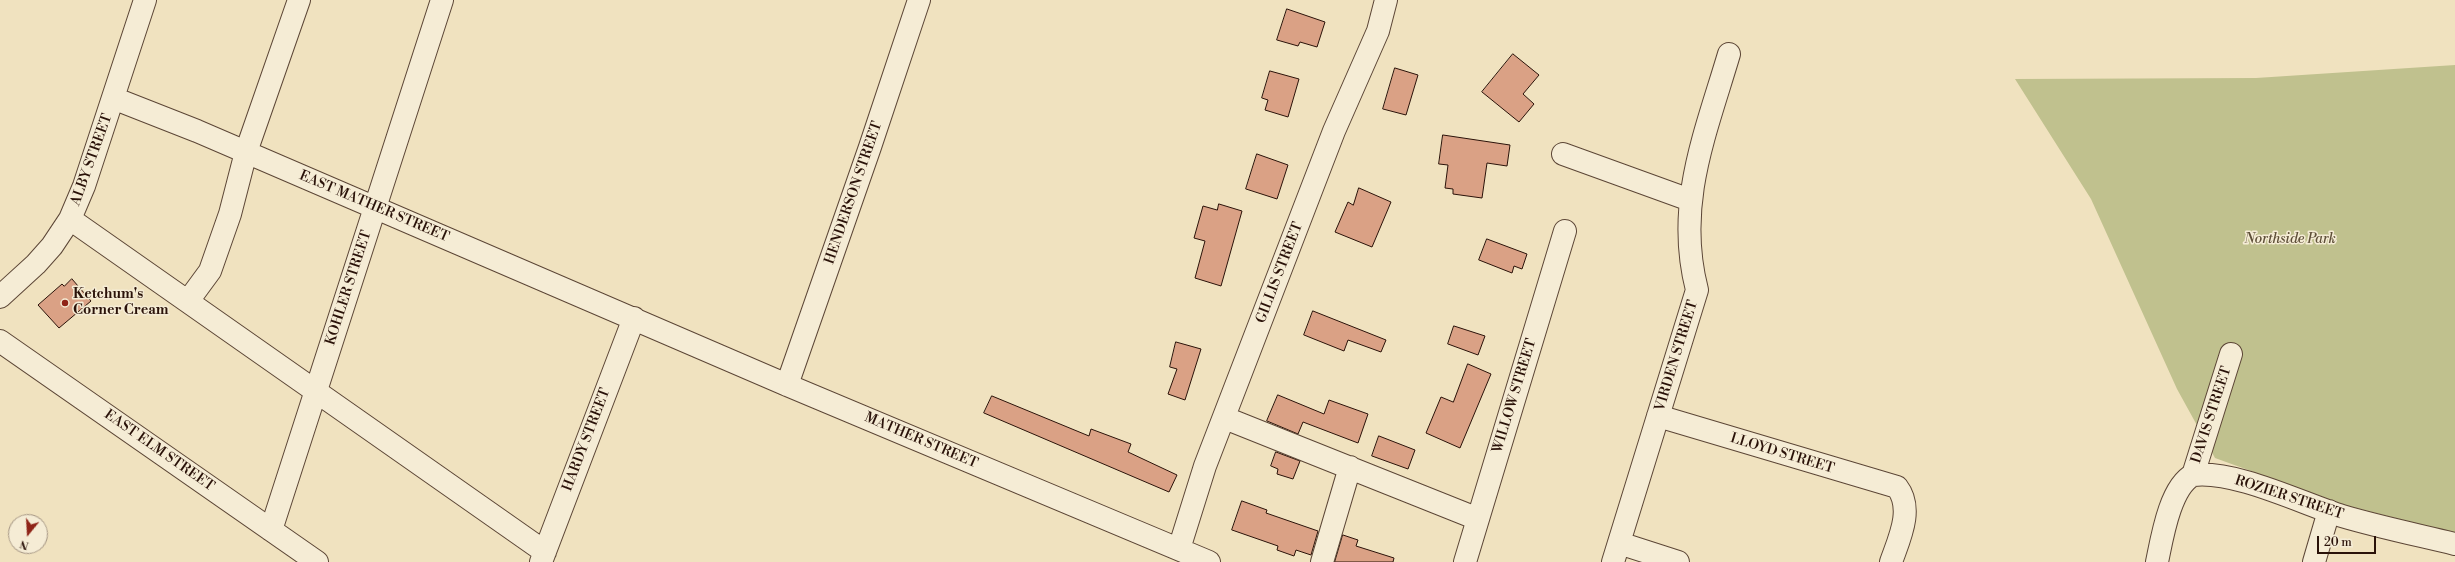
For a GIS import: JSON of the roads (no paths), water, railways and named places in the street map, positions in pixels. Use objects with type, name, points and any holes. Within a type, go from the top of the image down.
[{"type":"street","name":"ALBY STREET","points":[[0,297],[36,264],[52,246],[70,219],[84,186],[145,0]]},
{"type":"street","points":[[188,301],[210,271],[230,214],[246,152],[299,0]]},
{"type":"street","name":"KOHLER STREET","points":[[271,530],[442,0]]},
{"type":"street","name":"HENDERSON STREET","points":[[787,385],[870,147],[919,0]]},
{"type":"street","name":"GILLIS STREET","points":[[1179,549],[1193,499],[1334,132],[1378,31],[1386,0]]},
{"type":"street","name":"VIRDEN STREET","points":[[1616,553],[1697,290],[1690,264],[1688,224],[1690,200],[1699,152],[1730,54]]},
{"type":"street","name":"EAST MATHER STREET","points":[[113,98],[246,152],[634,318]]},
{"type":"street","points":[[1564,154],[1690,200]]},
{"type":"street","points":[[70,219],[316,390],[543,557]]},
{"type":"street","name":"WILLOW STREET","points":[[1465,562],[1565,231]]},
{"type":"street","name":"MATHER STREET","points":[[634,318],[787,385],[1209,562]]},
{"type":"street","name":"HARDY STREET","points":[[543,557],[634,318]]},
{"type":"street","name":"EAST ELM STREET","points":[[0,341],[316,562]]},
{"type":"street","name":"DAVIS STREET","points":[[2157,562],[2171,506],[2180,488],[2193,475],[2231,354]]},
{"type":"street","name":"LLOYD STREET","points":[[1658,416],[1897,487],[1904,496],[1906,513],[1891,562]]},
{"type":"street","points":[[1225,418],[1350,466],[1478,519]]},
{"type":"street","points":[[1322,562],[1350,466]]},
{"type":"street","name":"ROZIER STREET","points":[[2193,475],[2205,474],[2237,480],[2330,511],[2455,544]]},
{"type":"street","points":[[2314,562],[2330,511]]},
{"type":"street","points":[[1616,553],[1678,562]]},
{"type":"place","name":"Ketchum's Corner Cream","points":[[65,303]]},
{"type":"park label","name":"Northside Park","points":[[2290,240]]}]
